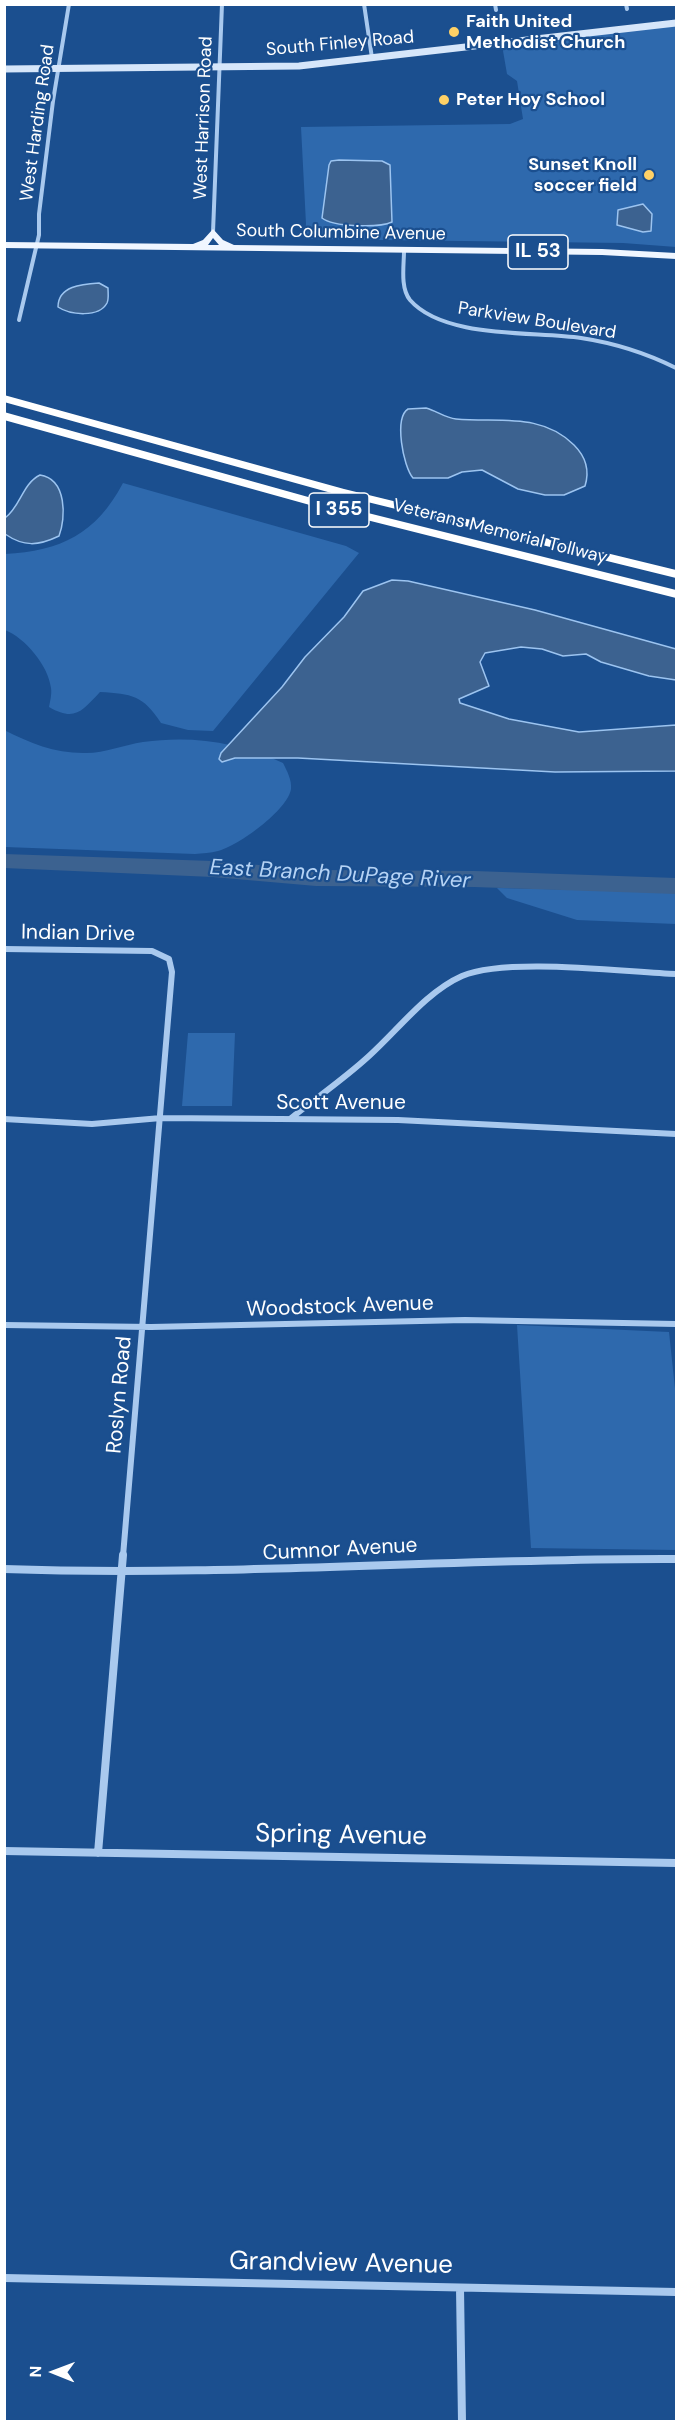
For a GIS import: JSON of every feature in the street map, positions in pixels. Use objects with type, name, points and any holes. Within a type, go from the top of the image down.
[{"type":"highway","name":"Veterans Memorial Tollway","points":[[4,398],[142,439],[368,499],[676,574]]},
{"type":"highway","name":"Veterans Memorial Tollway","points":[[4,416],[178,467],[392,524],[676,594]]},
{"type":"main road","name":"South Finley Road","points":[[4,69],[299,66],[676,23]]},
{"type":"main road","points":[[195,248],[206,242],[213,232],[220,242],[236,248]]},
{"type":"main road","name":"South Columbine Avenue","points":[[4,245],[603,252],[676,256]]},
{"type":"street","name":"West Harding Road","points":[[19,320],[37,245],[39,214],[69,4]]},
{"type":"street","name":"West Harrison Road","points":[[213,232],[222,4]]},
{"type":"street","points":[[364,4],[372,58]]},
{"type":"street","points":[[495,4],[496,10]]},
{"type":"street","name":"Parkview Boulevard","points":[[404,251],[404,283],[409,299],[440,319],[470,326],[603,342],[637,352],[676,368]]},
{"type":"street","name":"Indian Drive","points":[[4,950],[152,951]]},
{"type":"street","name":"Roslyn Road","points":[[98,1853],[172,972],[169,959],[152,951]]},
{"type":"street","points":[[290,1119],[367,1058],[439,990],[463,976],[492,969],[523,967],[676,974]]},
{"type":"street","name":"Scott Avenue","points":[[4,1119],[92,1124],[161,1118],[506,1123],[676,1134]]},
{"type":"street","name":"Woodstock Avenue","points":[[4,1325],[189,1329],[445,1320],[676,1324]]},
{"type":"street","name":"Cumnor Avenue","points":[[4,1569],[123,1572],[269,1570],[539,1558],[676,1559]]},
{"type":"street","name":"Spring Avenue","points":[[4,1851],[676,1863]]},
{"type":"street","name":"Grandview Avenue","points":[[4,2278],[676,2292]]},
{"type":"street","points":[[460,2288],[462,2421]]},
{"type":"shaded area","points":[[676,24],[676,247],[623,243],[304,239],[306,224],[301,127],[510,124],[523,119],[517,81],[507,74],[502,45]]},
{"type":"shaded area","points":[[331,161],[382,161],[390,165],[392,222],[356,226],[322,218],[329,165]]},
{"type":"shaded area","points":[[643,204],[652,214],[651,231],[643,232],[617,225],[618,210]]},
{"type":"shaded area","points":[[99,283],[108,288],[108,298],[107,303],[98,311],[84,314],[58,307],[59,300],[66,290],[79,285]]},
{"type":"shaded area","points":[[426,408],[452,418],[518,421],[548,428],[574,445],[581,454],[587,469],[585,486],[564,495],[545,495],[518,489],[482,470],[462,472],[448,478],[413,478],[403,453],[401,422],[408,409]]},
{"type":"shaded area","points":[[40,475],[49,478],[60,491],[63,519],[59,536],[38,543],[25,543],[5,534],[5,518],[15,507],[29,484]]},
{"type":"shaded area","points":[[123,483],[346,546],[359,553],[213,731],[188,730],[161,723],[142,701],[129,695],[100,692],[83,709],[72,714],[65,714],[49,707],[51,688],[45,670],[28,646],[5,630],[5,554],[43,549],[75,536],[101,515]]},
{"type":"shaded area","points":[[392,580],[408,581],[535,610],[676,649],[676,680],[649,676],[601,662],[586,654],[563,656],[542,649],[521,647],[485,653],[480,662],[489,686],[459,699],[460,703],[509,719],[579,732],[676,725],[676,771],[555,772],[298,758],[235,758],[222,762],[219,759],[221,753],[282,687],[305,657],[344,617],[363,591]]},
{"type":"shaded area","points":[[4,730],[42,746],[72,753],[98,752],[136,743],[179,739],[232,745],[283,763],[290,779],[291,789],[288,797],[272,817],[249,835],[215,852],[195,854],[5,847]]},
{"type":"shaded area","points":[[497,888],[676,892],[676,924],[577,920],[507,898]]},
{"type":"shaded area","points":[[188,1033],[235,1033],[232,1106],[182,1106]]},
{"type":"shaded area","points":[[517,1325],[669,1332],[676,1398],[676,1550],[531,1548]]},
{"type":"waterway","name":"East Branch DuPage River","points":[[4,861],[213,869],[316,878],[474,879],[676,886]]},
{"type":"place","name":"Faith United Methodist Church","points":[[454,32]]},
{"type":"place","name":"Peter Hoy School","points":[[444,100]]},
{"type":"place","name":"Sunset Knoll soccer field","points":[[649,175]]}]
